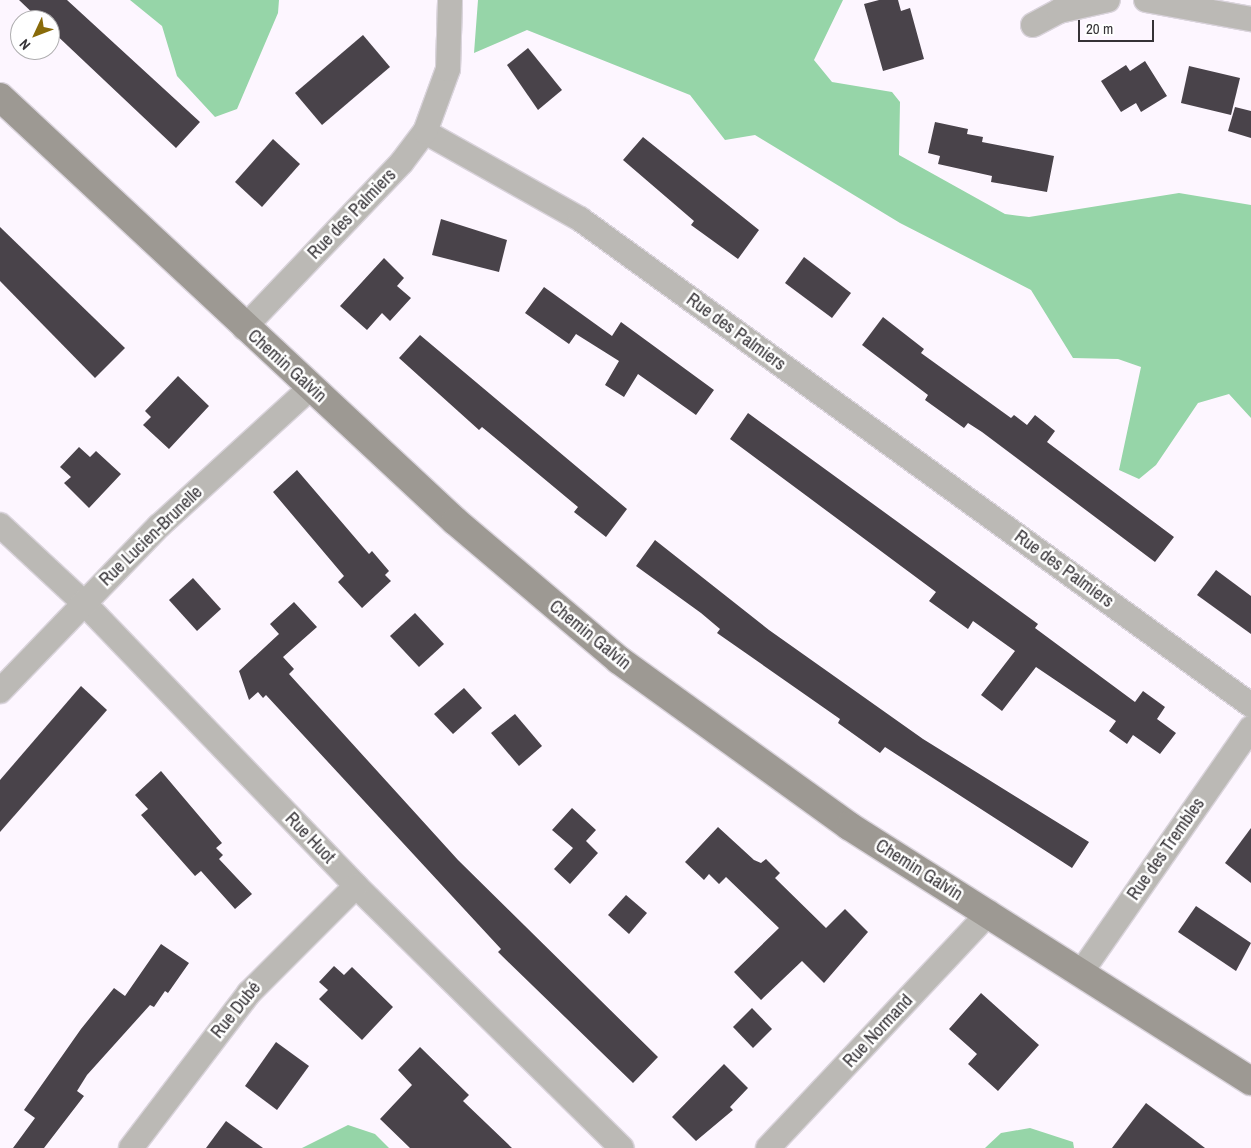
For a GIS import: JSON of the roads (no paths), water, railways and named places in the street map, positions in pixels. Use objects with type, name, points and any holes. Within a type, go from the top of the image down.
[{"type":"street","points":[[425,132],[448,69],[450,0]]},
{"type":"street","points":[[1033,25],[1059,11],[1108,0]]},
{"type":"street","points":[[1146,0],[1251,19]]},
{"type":"street","name":"Chemin Galvin","points":[[0,97],[244,328],[455,521],[655,687],[786,784],[1082,970],[1251,1081]]},
{"type":"street","name":"Rue des Palmiers","points":[[244,328],[402,162],[425,132],[580,219],[1251,705]]},
{"type":"street","name":"Rue Lucien-Brunelle","points":[[0,691],[83,602],[159,526],[310,388]]},
{"type":"street","name":"Rue Huot","points":[[0,525],[83,602],[356,886],[622,1148]]},
{"type":"street","name":"Rue des Trembles","points":[[1082,970],[1251,728]]},
{"type":"street","name":"Rue Dubé","points":[[131,1148],[249,993],[356,886]]},
{"type":"street","name":"Rue Normand","points":[[768,1148],[989,913]]}]
